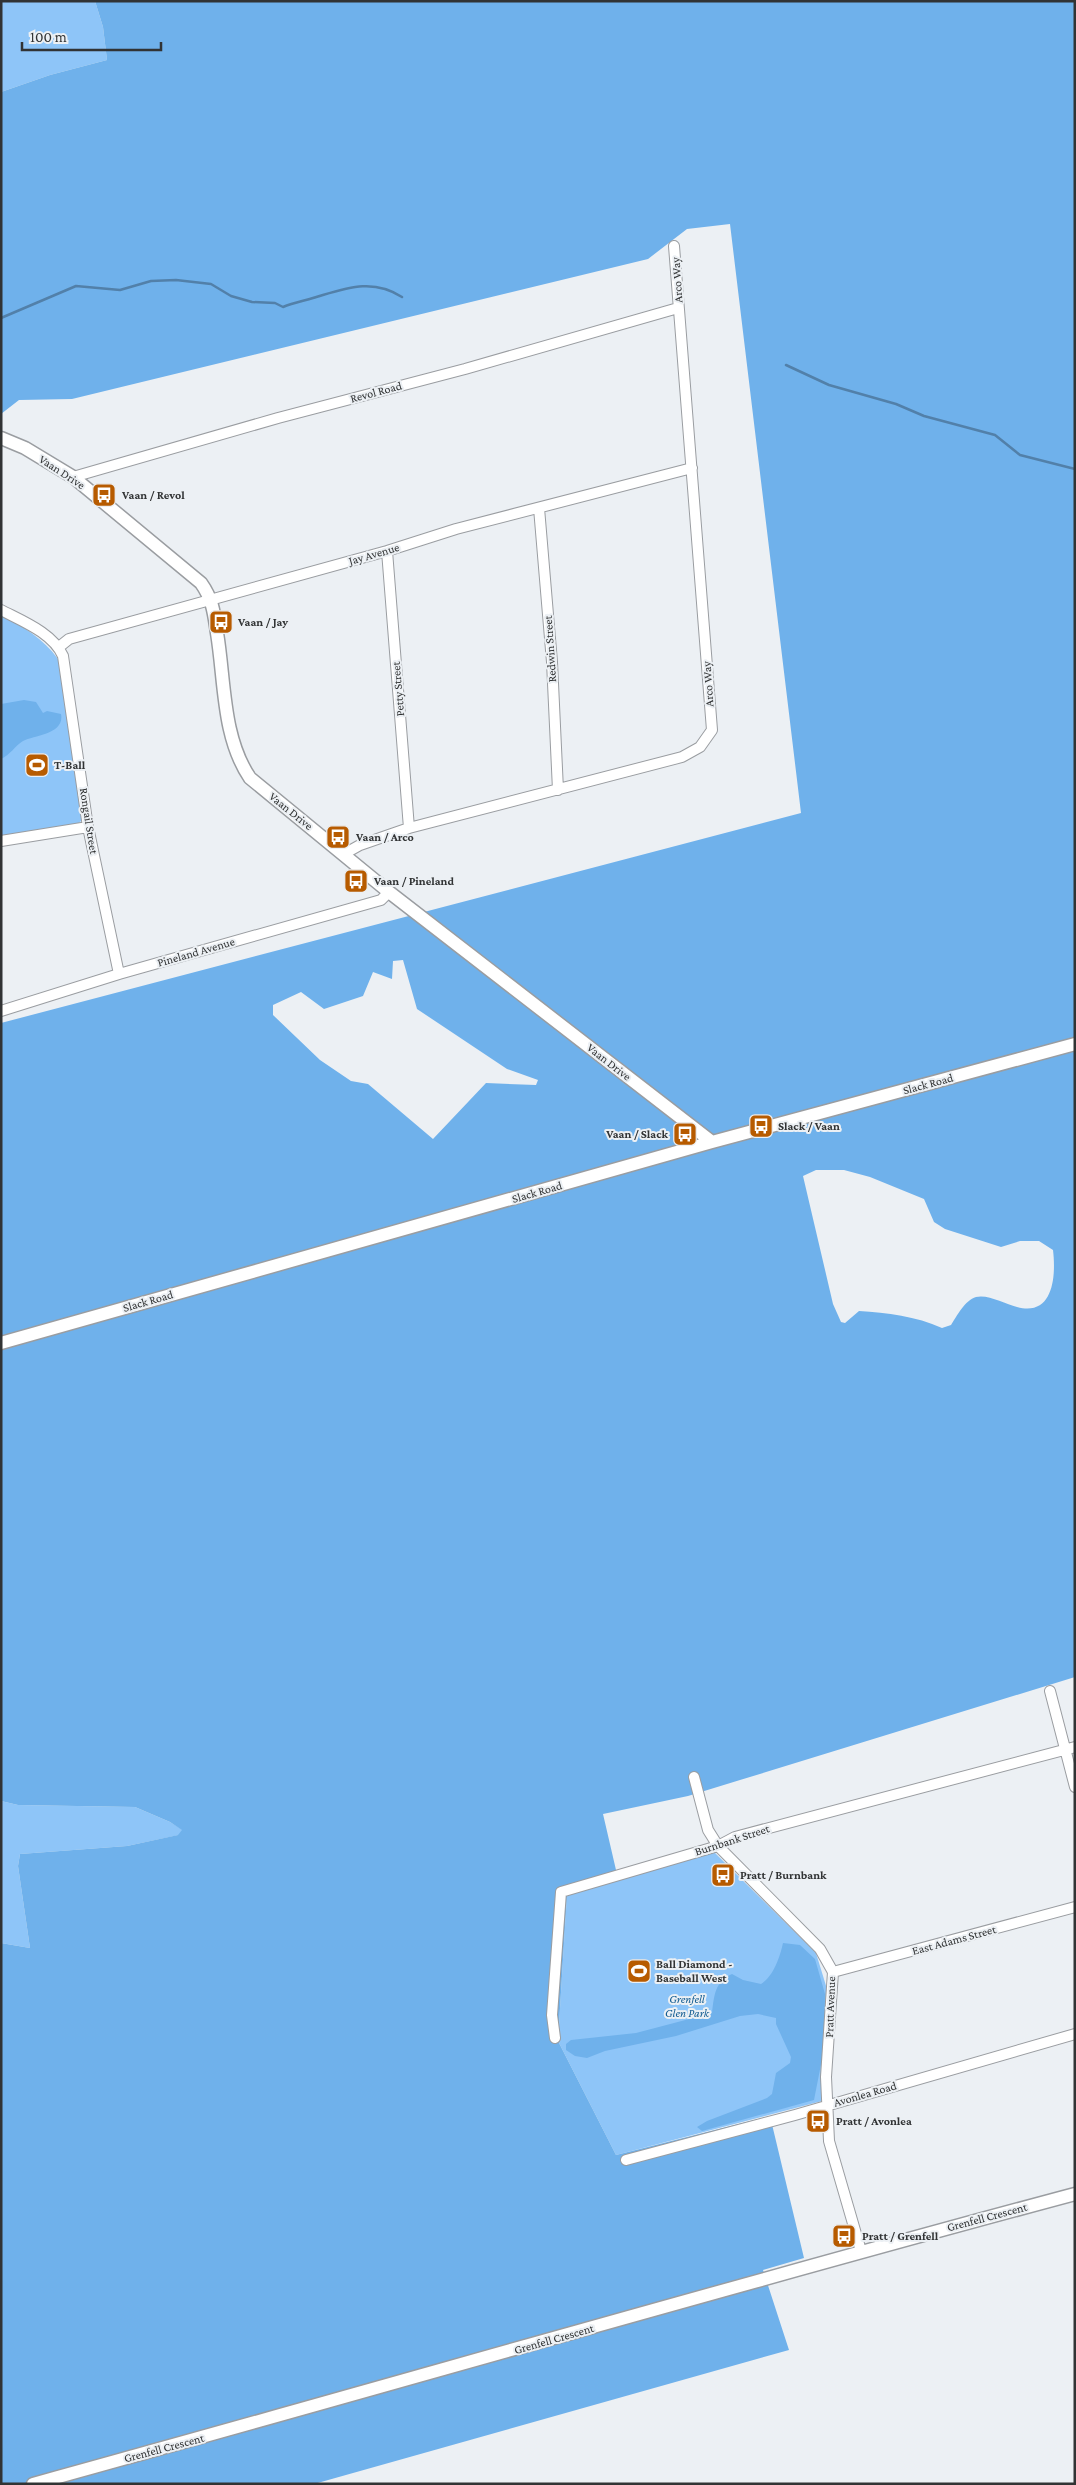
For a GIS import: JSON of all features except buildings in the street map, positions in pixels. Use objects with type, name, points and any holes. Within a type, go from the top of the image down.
[{"type":"street","name":"Arco Way","points":[[344,854],[360,845],[410,828],[682,757],[700,747],[712,730],[674,246]]},
{"type":"street","name":"Revol Road","points":[[73,477],[678,308]]},
{"type":"street","name":"Vaan Drive","points":[[1,438],[25,448],[73,477],[201,583],[211,598],[222,666],[226,707],[238,761],[250,778],[389,892],[712,1142]]},
{"type":"street","name":"Jay Avenue","points":[[58,647],[69,638],[387,551],[456,529],[692,468]]},
{"type":"street","name":"Redwin Street","points":[[539,508],[552,662],[558,790]]},
{"type":"street","name":"Petty Street","points":[[387,551],[410,828]]},
{"type":"street","points":[[1,610],[34,628],[58,647]]},
{"type":"street","name":"Rongail Street","points":[[58,647],[63,656],[88,827],[118,974]]},
{"type":"street","points":[[1,841],[88,827]]},
{"type":"street","name":"Pineland Avenue","points":[[1,1010],[118,974],[381,900],[389,892]]},
{"type":"street","name":"Slack Road","points":[[1,1343],[712,1142],[1075,1044]]},
{"type":"street","points":[[1050,1691],[1075,1787]]},
{"type":"street","name":"Burnbank Street","points":[[555,2038],[552,2015],[561,1892],[718,1846],[735,1837],[1075,1747]]},
{"type":"street","name":"Pratt Avenue","points":[[694,1777],[708,1830],[718,1846],[820,1948],[833,1972],[827,2105],[829,2141],[861,2251]]},
{"type":"street","name":"East Adams Street","points":[[833,1972],[1075,1907]]},
{"type":"street","name":"Avonlea Road","points":[[626,2160],[1075,2034]]},
{"type":"street","name":"Grenfell Crescent","points":[[33,2484],[517,2350],[861,2251],[1075,2194]]},
{"type":"green space","points":[[1,1],[95,1],[103,27],[107,60],[50,75],[1,92]]},
{"type":"green space","points":[[1,614],[39,639],[58,659],[83,815],[77,825],[1,838]]},
{"type":"green space","points":[[1,1801],[18,1805],[135,1807],[170,1822],[183,1830],[179,1835],[127,1846],[20,1854],[18,1866],[30,1948],[1,1943]]},
{"type":"green space","name":"Grenfell Glen Park","points":[[713,1851],[816,1953],[827,1989],[822,2101],[616,2155],[558,2041],[567,1895]]},
{"type":"shaded area","points":[[95,1],[1075,1],[1075,1677],[688,1796],[603,1814],[616,1870],[567,1895],[558,2041],[616,2155],[770,2116],[804,2258],[763,2270],[789,2350],[314,2484],[1,2484],[1,1943],[30,1948],[18,1866],[20,1854],[127,1846],[178,1835],[182,1830],[170,1822],[135,1807],[18,1805],[1,1801],[1,1023],[801,813],[730,224],[687,229],[648,259],[72,399],[19,400],[1,414],[1,92],[50,75],[107,60],[103,27]],"holes":[[[403,960],[417,1009],[507,1069],[538,1080],[536,1085],[486,1083],[433,1139],[368,1084],[351,1081],[320,1060],[273,1015],[273,1005],[301,992],[324,1009],[363,996],[373,972],[392,979],[393,961]],[[816,1170],[844,1170],[870,1177],[924,1199],[934,1222],[945,1229],[1001,1247],[1020,1241],[1039,1241],[1053,1250],[1054,1271],[1050,1292],[1039,1306],[1029,1308],[1017,1307],[986,1297],[976,1297],[965,1305],[951,1325],[942,1328],[912,1318],[859,1311],[845,1323],[841,1322],[833,1304],[803,1176]]]},
{"type":"shaded area","points":[[24,700],[36,702],[43,713],[47,711],[61,714],[61,721],[54,730],[23,741],[1,759],[1,704]]},
{"type":"shaded area","points":[[783,1943],[800,1945],[815,1959],[825,1994],[824,2049],[814,2100],[702,2131],[697,2127],[707,2121],[767,2098],[772,2094],[776,2073],[790,2063],[791,2057],[776,2024],[776,2018],[758,2014],[740,2016],[676,2036],[605,2051],[587,2058],[575,2056],[566,2050],[566,2044],[571,2040],[636,2033],[712,2013],[716,1990],[726,1977],[732,1974],[743,1980],[761,1984],[772,1972]]},
{"type":"waterway","points":[[1,318],[76,286],[120,290],[151,281],[176,280],[211,284],[231,296],[252,302],[275,303],[283,307],[347,288],[369,286],[380,287],[402,297]]},
{"type":"waterway","points":[[786,365],[829,385],[896,404],[924,416],[995,435],[1020,455],[1075,469]]},
{"type":"place","name":"Vaan / Revol","points":[[104,495]]},
{"type":"place","name":"Vaan / Jay","points":[[221,622]]},
{"type":"place","name":"T-Ball","points":[[37,765]]},
{"type":"place","name":"Vaan / Arco","points":[[338,837]]},
{"type":"place","name":"Vaan / Pineland","points":[[356,881]]},
{"type":"place","name":"Slack / Vaan","points":[[761,1126]]},
{"type":"place","name":"Vaan / Slack","points":[[685,1134]]},
{"type":"place","name":"Pratt / Burnbank","points":[[723,1875]]},
{"type":"place","name":"Ball Diamond - Baseball West","points":[[639,1971]]},
{"type":"place","name":"Pratt / Avonlea","points":[[818,2121]]},
{"type":"place","name":"Pratt / Grenfell","points":[[844,2236]]}]
